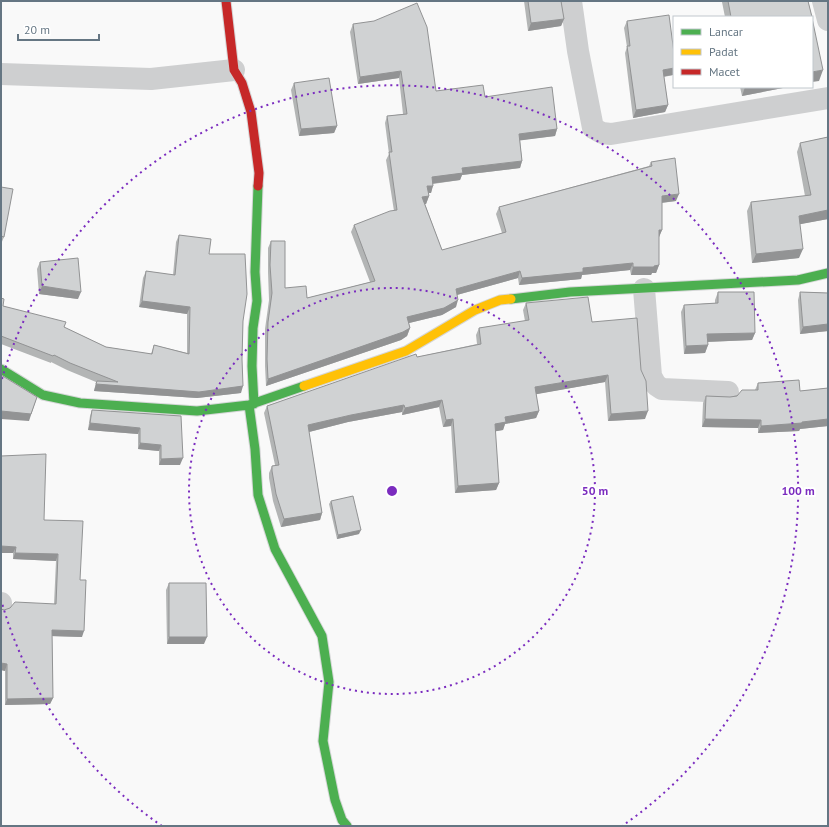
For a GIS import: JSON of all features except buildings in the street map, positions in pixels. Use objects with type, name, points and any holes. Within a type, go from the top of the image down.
[{"type":"street","points":[[226,1],[234,70],[242,83],[251,112],[258,173],[255,272],[257,301],[253,328],[251,404],[258,496],[275,548],[322,636],[329,682],[323,741],[335,800],[342,820],[347,826]]},
{"type":"street","points":[[571,1],[578,51],[593,128],[602,134],[611,134],[828,98]]},
{"type":"street","points":[[824,1],[828,20]]},
{"type":"street","points":[[1,74],[151,79],[234,70]]},
{"type":"street","points":[[1,369],[43,395],[80,403],[197,411],[251,404],[406,351],[475,310],[500,300],[570,292],[644,290],[798,280],[828,273]]},
{"type":"street","points":[[644,290],[651,376],[656,385],[662,389],[728,392]]},
{"type":"traffic: fast","points":[[254,404],[252,366],[253,328],[257,301],[255,272],[258,186]]},
{"type":"traffic: fast","points":[[511,299],[570,292],[798,280],[828,273]]},
{"type":"traffic: fast","points":[[1,369],[43,395],[80,403],[197,411],[249,405],[304,386]]},
{"type":"traffic: fast","points":[[249,405],[255,449],[258,495],[275,549],[322,636],[329,682],[323,741],[335,800],[342,820],[347,826]]},
{"type":"traffic: slow","points":[[304,386],[406,351],[475,310],[500,300],[511,299]]},
{"type":"traffic: jam","points":[[226,1],[234,70],[242,83],[251,112],[259,173],[258,186]]}]
